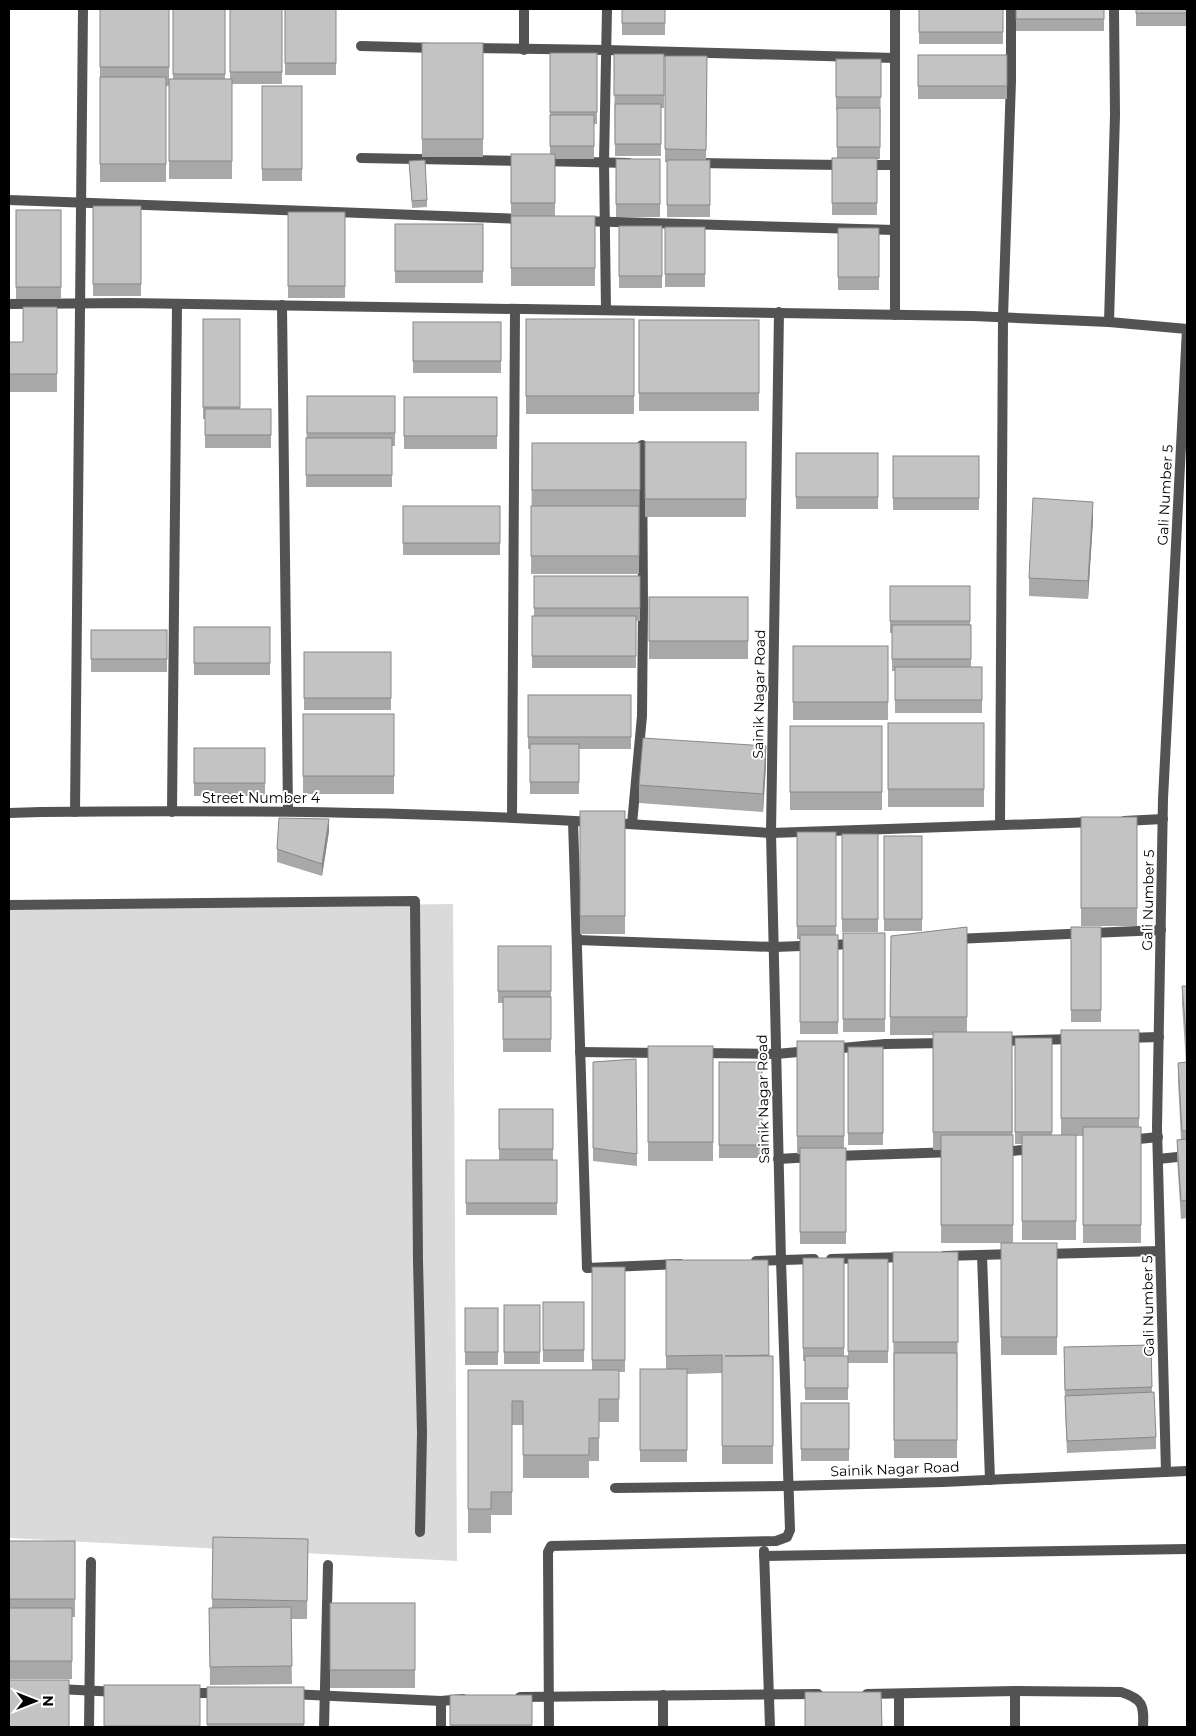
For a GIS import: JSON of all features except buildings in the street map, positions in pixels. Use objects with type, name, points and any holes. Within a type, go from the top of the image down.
[{"type":"street","points":[[75,812],[83,9]]},
{"type":"street","points":[[524,9],[524,50]]},
{"type":"street","points":[[606,310],[604,162],[607,9]]},
{"type":"street","points":[[895,315],[896,9]]},
{"type":"street","points":[[1000,825],[1004,317],[1011,91],[1011,9]]},
{"type":"street","points":[[1109,322],[1115,116],[1114,9]]},
{"type":"street","points":[[361,46],[896,58]]},
{"type":"street","points":[[361,158],[640,163]]},
{"type":"street","points":[[689,163],[895,165]]},
{"type":"street","points":[[9,200],[536,219]]},
{"type":"street","points":[[566,220],[895,230]]},
{"type":"street","points":[[9,304],[282,305],[779,312],[1004,317],[1109,322],[1187,329]]},
{"type":"street","points":[[172,812],[176,304]]},
{"type":"street","points":[[282,305],[288,811]]},
{"type":"street","points":[[512,817],[515,309]]},
{"type":"street","name":"Sainik Nagar Road","points":[[779,312],[771,833],[788,1486],[990,1480],[1187,1471]]},
{"type":"street","name":"Gali Number 5","points":[[1166,1472],[1158,1159],[1163,819],[1187,329]]},
{"type":"street","points":[[632,824],[642,716],[644,607],[642,445]]},
{"type":"street","name":"Street Number 4","points":[[9,813],[288,811],[512,817],[771,833],[1163,819]]},
{"type":"street","points":[[573,821],[587,1268],[694,1263]]},
{"type":"street","points":[[9,905],[415,900],[418,1260],[422,1433],[420,1532]]},
{"type":"street","points":[[943,940],[1161,930]]},
{"type":"street","points":[[577,940],[774,947],[863,943]]},
{"type":"street","points":[[1110,1038],[1159,1037]]},
{"type":"street","points":[[993,1041],[1081,1039]]},
{"type":"street","points":[[688,1053],[776,1054],[885,1044],[954,1042]]},
{"type":"street","points":[[580,1052],[668,1053]]},
{"type":"street","points":[[1122,1141],[1158,1137]]},
{"type":"street","points":[[988,1152],[1041,1148]]},
{"type":"street","points":[[778,1159],[899,1153],[968,1152]]},
{"type":"street","points":[[1158,1159],[1187,1156]]},
{"type":"street","points":[[934,1256],[1160,1251]]},
{"type":"street","points":[[982,1255],[990,1480]]},
{"type":"street","points":[[742,1262],[915,1257]]},
{"type":"street","points":[[549,1727],[548,1552],[551,1546],[776,1541],[787,1537],[790,1530],[788,1486],[615,1488]]},
{"type":"street","points":[[763,1541],[770,1727]]},
{"type":"street","points":[[764,1556],[1187,1549]]},
{"type":"street","points":[[89,1727],[91,1562]]},
{"type":"street","points":[[324,1727],[328,1565]]},
{"type":"street","points":[[45,1689],[129,1692]]},
{"type":"street","points":[[178,1692],[227,1693]]},
{"type":"street","points":[[1015,1692],[1015,1727]]},
{"type":"street","points":[[853,1694],[1121,1692],[1135,1696],[1140,1703],[1143,1714],[1143,1727]]},
{"type":"street","points":[[276,1694],[441,1700],[471,1699]]},
{"type":"street","points":[[510,1697],[549,1695],[825,1694]]},
{"type":"street","points":[[899,1694],[899,1727]]},
{"type":"street","points":[[663,1695],[663,1727]]},
{"type":"street","points":[[441,1700],[441,1727]]},
{"type":"shaded area","points":[[453,904],[457,1561],[9,1538],[9,910]]}]
